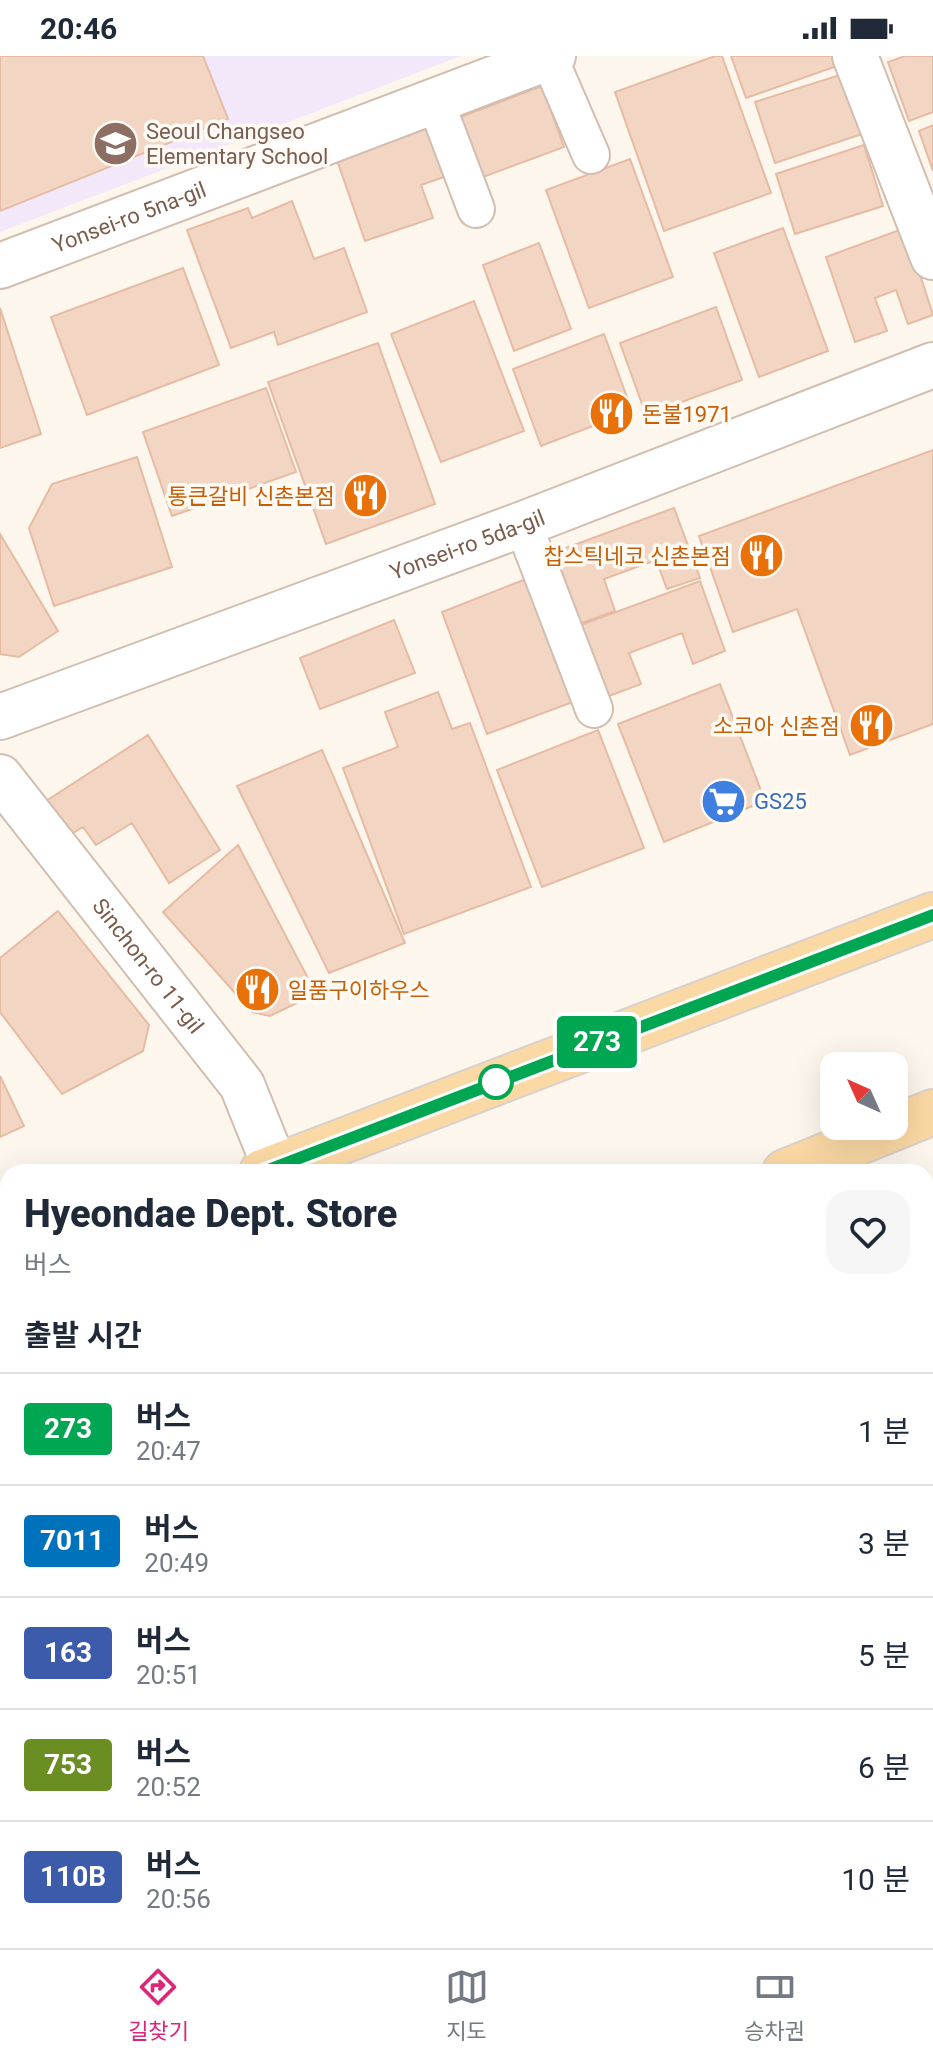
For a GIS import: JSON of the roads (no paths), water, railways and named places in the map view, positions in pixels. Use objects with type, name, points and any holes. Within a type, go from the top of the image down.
[{"type":"main road","points":[[282,1164],[928,920]]},
{"type":"main road","points":[[805,1164],[933,1112]]},
{"type":"street","points":[[855,56],[933,257]]},
{"type":"street","name":"Yonsei-ro 5na-gil","points":[[0,266],[551,57]]},
{"type":"street","name":"Yonsei-ro 5da-gil","points":[[0,717],[523,524],[933,365]]},
{"type":"street","name":"Sinchon-ro 11-gil","points":[[0,777],[242,1085],[267,1164]]},
{"type":"lane","name":"Yonsei-ro 5na-gil","points":[[551,57],[591,155]]},
{"type":"lane","points":[[436,103],[476,209]]},
{"type":"lane","points":[[523,524],[594,709]]},
{"type":"place","name":"Seoul Changseo Elementary School","points":[[115,144]]},
{"type":"place","name":"돈불1971","points":[[611,414]]},
{"type":"place","name":"통큰갈비 신촌본점","points":[[366,496]]},
{"type":"place","name":"찹스틱네코 신촌본점","points":[[762,556]]},
{"type":"place","name":"소코아 신촌점","points":[[871,726]]},
{"type":"place","name":"GS25","points":[[723,801]]},
{"type":"place","name":"일품구이하우스","points":[[257,990]]}]
